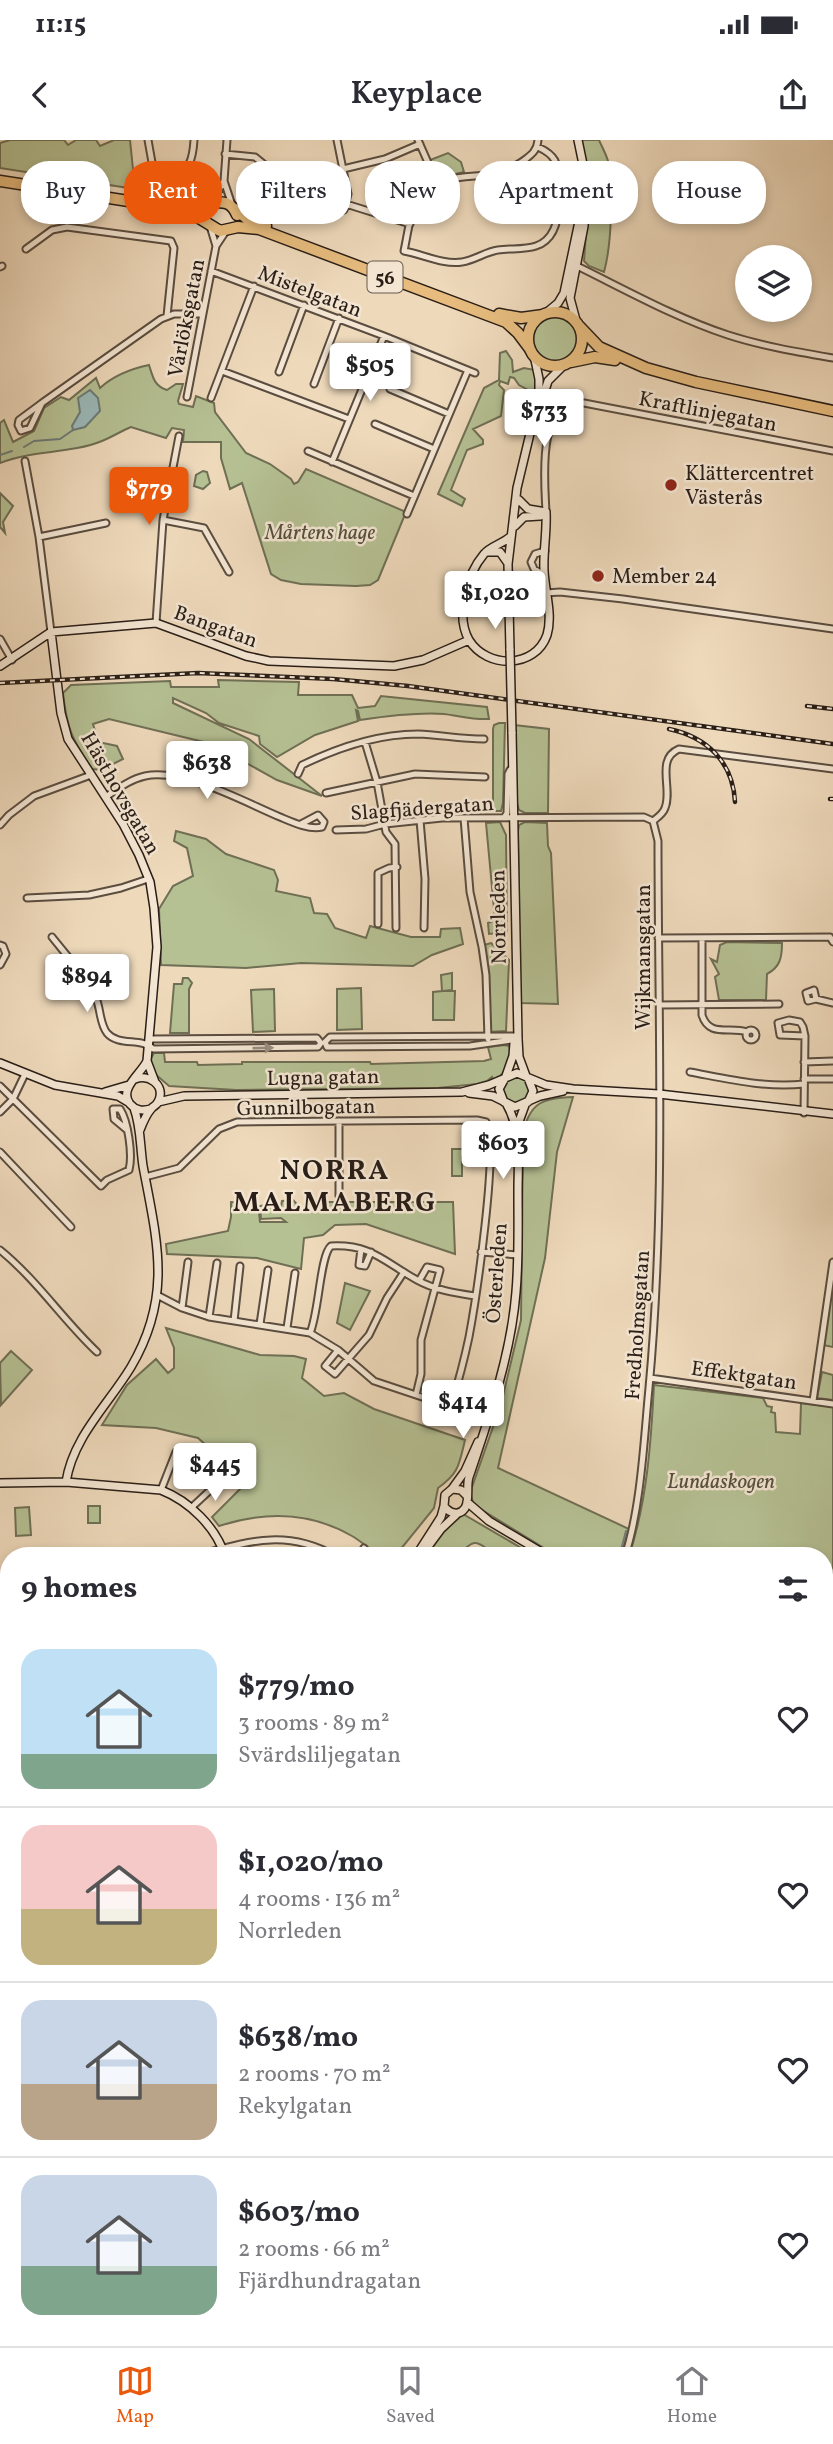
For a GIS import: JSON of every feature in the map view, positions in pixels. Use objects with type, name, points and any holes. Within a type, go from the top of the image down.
[{"type":"highway","name":"56","points":[[0,179],[124,195]]},
{"type":"highway","name":"56","points":[[0,179],[175,208],[194,214],[217,230],[246,227],[259,229],[506,322],[518,332],[538,360],[551,366],[586,358],[605,357],[656,374],[833,411]]},
{"type":"highway","name":"56","points":[[222,201],[246,218],[505,316],[521,318],[560,312],[566,314],[592,342],[611,354],[646,368],[696,382]]},
{"type":"highway","points":[[228,230],[237,221],[234,208]]},
{"type":"highway","points":[[532,352],[528,335],[530,329],[545,314]]},
{"type":"highway","points":[[566,363],[580,349],[582,337],[578,325]]},
{"type":"main road","points":[[545,314],[562,299],[579,253],[586,192],[577,140]]},
{"type":"main road","points":[[577,140],[582,193],[570,298],[578,325]]},
{"type":"main road","name":"Norrleden","points":[[506,1077],[515,1039],[514,817],[506,560],[519,479],[539,396],[539,379],[532,352]]},
{"type":"main road","name":"Norrleden","points":[[509,611],[519,499],[545,387],[566,363]]},
{"type":"main road","points":[[519,499],[528,509],[546,513]]},
{"type":"main road","points":[[510,537],[485,552],[478,562],[466,593],[464,618],[469,639],[484,654],[498,660],[514,662],[534,653],[546,636],[549,619],[544,575],[546,513]]},
{"type":"main road","points":[[515,526],[524,517],[546,513]]},
{"type":"main road","points":[[485,552],[500,552],[506,560]]},
{"type":"main road","name":"Bangatan","points":[[51,632],[156,623],[246,656],[269,661],[394,666],[423,660],[469,639]]},
{"type":"main road","points":[[0,666],[51,632]]},
{"type":"main road","name":"Hästhovsgatan","points":[[51,632],[63,726],[71,746],[107,796],[132,839],[148,879],[155,908],[157,947],[147,1061],[157,1086]]},
{"type":"main road","name":"Norrleden","points":[[512,756],[510,770],[514,817],[515,1039],[527,1077]]},
{"type":"main road","points":[[66,1482],[82,1437],[132,1364],[144,1340],[157,1295],[158,1242],[145,1177],[140,1130],[126,1093],[147,1061]]},
{"type":"main road","points":[[0,1063],[55,1085],[118,1096],[143,1110],[155,1105]]},
{"type":"main road","points":[[573,1089],[551,1093],[515,1107],[505,1102],[499,1089],[506,1077],[517,1073],[546,1086],[659,1094],[833,1117]]},
{"type":"main road","points":[[101,1093],[120,1089],[143,1077],[157,1086],[155,1105],[140,1130]]},
{"type":"main road","name":"Lugna gatan","points":[[462,1091],[489,1085],[506,1077]]},
{"type":"main road","points":[[526,1104],[533,1091],[527,1077]]},
{"type":"main road","name":"Lugna gatan","points":[[157,1086],[184,1096]]},
{"type":"main road","name":"Lugna gatan","points":[[155,1105],[184,1096],[462,1091],[488,1095],[505,1102]]},
{"type":"main road","name":"Österleden","points":[[505,1102],[517,1128]]},
{"type":"main road","name":"Österleden","points":[[467,1499],[469,1479],[488,1419],[511,1329],[518,1255],[517,1128],[526,1104]]},
{"type":"main road","name":"Österleden","points":[[452,1489],[465,1471],[488,1419]]},
{"type":"main road","points":[[0,1483],[66,1482],[161,1490],[174,1495],[191,1508],[221,1547]]},
{"type":"main road","points":[[422,1547],[441,1517],[444,1495],[452,1489],[461,1490],[489,1521],[533,1547]]},
{"type":"main road","points":[[428,1547],[441,1529],[466,1507],[467,1499]]},
{"type":"main road","points":[[444,1506],[449,1512],[489,1521]]},
{"type":"street","points":[[148,140],[153,168],[159,173],[169,175],[181,173],[188,168],[194,140]]},
{"type":"street","points":[[227,140],[224,181],[234,208]]},
{"type":"street","points":[[338,140],[342,161]]},
{"type":"street","points":[[351,167],[385,159],[419,142],[427,161]]},
{"type":"street","points":[[410,224],[404,251],[461,262],[489,252],[534,247],[552,235],[557,222],[559,192],[556,162],[538,143],[532,154],[514,167],[496,174],[460,178]]},
{"type":"street","points":[[225,154],[255,157],[260,161]]},
{"type":"street","points":[[222,184],[224,181]]},
{"type":"street","name":"Vårlöksgatan","points":[[208,225],[216,246]]},
{"type":"street","points":[[26,249],[52,230],[67,227],[171,241],[174,248],[167,316]]},
{"type":"street","name":"Vårlöksgatan","points":[[187,397],[216,246],[228,230]]},
{"type":"street","points":[[579,253],[582,264],[590,272]]},
{"type":"street","points":[[574,265],[691,321],[727,335],[833,358]]},
{"type":"street","name":"Mistelgatan","points":[[211,271],[339,318],[475,373]]},
{"type":"street","points":[[211,398],[254,286]]},
{"type":"street","points":[[279,372],[304,305]]},
{"type":"street","points":[[42,403],[30,428],[22,430],[18,425],[19,420],[42,403],[167,316],[203,314]]},
{"type":"street","points":[[314,384],[339,318]]},
{"type":"street","points":[[332,462],[384,336]]},
{"type":"street","points":[[407,514],[468,370]]},
{"type":"street","points":[[222,371],[349,419]]},
{"type":"street","points":[[390,388],[449,414]]},
{"type":"street","name":"Kraftlinjegatan","points":[[546,513],[544,475],[549,433],[555,415],[565,405],[572,403],[584,403],[833,451]]},
{"type":"street","points":[[375,424],[434,449]]},
{"type":"street","points":[[156,623],[163,520],[179,436]]},
{"type":"street","points":[[308,451],[414,496]]},
{"type":"street","name":"Hästhovsgatan","points":[[25,461],[40,537],[51,632]]},
{"type":"street","points":[[163,520],[204,528],[229,572]]},
{"type":"street","points":[[40,537],[106,523]]},
{"type":"street","points":[[544,575],[534,569],[531,562],[535,554],[546,551]]},
{"type":"street","points":[[546,593],[623,599],[833,629]]},
{"type":"street","points":[[0,639],[12,660]]},
{"type":"street","points":[[299,774],[302,765],[316,758],[365,742],[406,734],[484,739]]},
{"type":"street","points":[[365,742],[377,782],[386,832],[395,844],[396,928]]},
{"type":"street","points":[[653,821],[664,811],[667,803],[667,762],[672,752],[679,748],[833,769]]},
{"type":"street","points":[[107,796],[142,777],[172,774],[301,824]]},
{"type":"street","points":[[326,793],[415,774],[485,777]]},
{"type":"street","points":[[0,825],[34,796],[91,775]]},
{"type":"street","name":"Slagfjädergatan","points":[[336,830],[366,829],[420,820],[464,818],[644,817],[653,821]]},
{"type":"street","points":[[464,818],[470,892],[486,975],[488,1039]]},
{"type":"street","points":[[420,820],[425,879],[424,928]]},
{"type":"street","name":"Wijkmansgatan","points":[[653,821],[658,841],[659,1094]]},
{"type":"street","points":[[379,923],[378,873],[397,867]]},
{"type":"street","points":[[27,898],[89,895],[148,879]]},
{"type":"street","points":[[52,937],[90,987],[107,1033],[122,1041],[148,1044],[153,1049],[318,1047],[321,1043],[317,1038],[221,1038],[151,1039],[148,1044]]},
{"type":"street","points":[[658,938],[832,938]]},
{"type":"street","points":[[702,939],[702,1015],[710,1028],[747,1032]]},
{"type":"street","points":[[0,945],[6,951],[0,965]]},
{"type":"street","points":[[816,999],[832,1002]]},
{"type":"street","points":[[659,1005],[779,1004]]},
{"type":"street","points":[[804,1036],[780,1035],[778,1023],[800,1021],[804,1036],[804,1113]]},
{"type":"street","points":[[488,1039],[470,1046],[327,1047],[325,1042],[330,1037],[515,1039]]},
{"type":"street","points":[[395,1037],[395,1047]]},
{"type":"street","points":[[221,1038],[221,1048]]},
{"type":"street","points":[[288,1038],[288,1047]]},
{"type":"street","points":[[804,1062],[833,1061]]},
{"type":"street","points":[[690,1072],[705,1077],[766,1086],[833,1079]]},
{"type":"street","points":[[0,1112],[13,1099],[25,1074]]},
{"type":"street","points":[[0,1086],[108,1192]]},
{"type":"street","name":"Fredholmsgatan","points":[[627,1547],[635,1507],[650,1378],[658,1235],[659,1094]]},
{"type":"street","name":"Gunnilbogatan","points":[[145,1177],[180,1167],[215,1132],[229,1124],[246,1121],[477,1119],[485,1122],[490,1130],[491,1172],[481,1252]]},
{"type":"street","points":[[339,1121],[339,1196]]},
{"type":"street","points":[[101,1186],[107,1180],[129,1170],[131,1151],[126,1129]]},
{"type":"street","points":[[0,1152],[71,1227]]},
{"type":"street","points":[[310,1333],[317,1312],[325,1252],[331,1246],[371,1252],[437,1289],[475,1296]]},
{"type":"street","points":[[361,1249],[359,1265],[365,1266],[371,1252]]},
{"type":"street","points":[[0,1251],[39,1286],[71,1326],[97,1352]]},
{"type":"street","points":[[451,1406],[466,1351],[481,1252],[518,1255]]},
{"type":"street","points":[[182,1308],[188,1262]]},
{"type":"street","points":[[813,1401],[833,1262]]},
{"type":"street","points":[[209,1317],[217,1263]]},
{"type":"street","points":[[234,1321],[240,1266]]},
{"type":"street","points":[[416,1395],[421,1374],[422,1333],[437,1289],[440,1270],[427,1267],[419,1281]]},
{"type":"street","points":[[260,1324],[268,1270]]},
{"type":"street","points":[[338,1350],[325,1366],[335,1374],[375,1326],[387,1298],[404,1272]]},
{"type":"street","points":[[287,1328],[295,1273]]},
{"type":"street","points":[[157,1295],[182,1308],[209,1317],[310,1333],[338,1350],[373,1381],[470,1413]]},
{"type":"street","name":"Effektgatan","points":[[650,1378],[833,1404]]},
{"type":"street","points":[[161,1490],[176,1451]]},
{"type":"street","points":[[191,1508],[221,1479]]},
{"type":"street","points":[[237,1547],[253,1541],[282,1539],[315,1547]]},
{"type":"green space","points":[[10,140],[64,140],[68,145],[76,140],[96,140],[100,146],[114,140],[130,140],[132,161],[124,161],[124,187],[110,185],[110,161],[21,161],[21,171],[0,168],[0,143]]},
{"type":"green space","points":[[580,140],[599,140],[608,161],[583,161]]},
{"type":"green space","points":[[448,153],[460,161],[430,161]]},
{"type":"green space","points":[[587,224],[611,224],[604,272],[584,261]]},
{"type":"green space","points":[[555,315],[572,322],[579,339],[572,356],[555,363],[538,356],[531,339],[538,322]]},
{"type":"green space","points":[[506,351],[512,360],[513,372],[524,368],[535,370],[538,385],[534,402],[528,397],[528,390],[514,378],[510,377],[508,384],[500,381],[499,385],[504,390],[501,416],[473,429],[483,440],[483,444],[467,450],[451,490],[465,499],[462,506],[438,494],[484,388],[499,380],[500,353]]},
{"type":"green space","name":"Mårtens hage","points":[[149,365],[159,386],[167,390],[176,384],[183,384],[179,404],[193,407],[196,396],[214,403],[215,412],[246,453],[270,464],[294,484],[306,469],[406,512],[378,580],[370,585],[356,586],[301,584],[281,580],[271,574],[242,483],[230,489],[221,458],[221,442],[183,442],[184,430],[172,428],[166,438],[131,427],[90,445],[0,463],[0,423],[4,420],[13,442],[34,431],[44,408],[61,397],[69,400],[96,378],[100,388],[123,373]]},
{"type":"green space","points":[[207,472],[210,483],[203,489],[194,486],[196,475]]},
{"type":"green space","points":[[0,493],[13,506],[3,522],[5,533],[0,527]]},
{"type":"green space","points":[[218,680],[299,682],[298,695],[352,695],[358,708],[375,706],[381,696],[487,707],[489,719],[423,714],[360,720],[356,710],[358,721],[315,735],[277,757],[260,744],[259,736],[219,723],[206,713],[173,698],[173,703],[249,739],[322,796],[277,780],[212,744],[109,719],[93,724],[98,742],[117,746],[123,759],[101,770],[92,769],[75,741],[66,716],[63,693],[71,685],[170,681],[171,687],[219,687]]},
{"type":"green space","points":[[505,723],[503,803],[501,811],[493,811],[493,729],[494,725]]},
{"type":"green space","points":[[514,725],[549,729],[548,813],[525,813],[519,810]]},
{"type":"green space","points":[[500,822],[506,835],[507,932],[489,934],[488,923],[495,920],[486,823]]},
{"type":"green space","points":[[525,822],[547,823],[551,853],[558,1004],[520,1003],[518,831],[519,825]]},
{"type":"green space","points":[[176,831],[206,839],[226,854],[274,870],[278,880],[276,891],[310,898],[314,913],[327,914],[335,928],[366,938],[370,926],[411,937],[440,937],[441,929],[460,928],[463,944],[432,955],[413,966],[301,963],[246,968],[161,965],[159,909],[173,886],[193,876],[187,848],[174,841]]},
{"type":"green space","points":[[727,942],[782,943],[779,962],[767,974],[766,1000],[719,1000],[715,977],[719,974],[711,959],[717,962],[720,945]]},
{"type":"green space","points":[[491,943],[509,960],[506,1031],[489,1032],[484,945]]},
{"type":"green space","points":[[452,973],[452,990],[443,991],[455,991],[454,1020],[433,1020],[433,992],[442,991],[441,975]]},
{"type":"green space","points":[[183,978],[188,978],[192,983],[189,989],[189,1033],[170,1033],[174,984],[182,984]]},
{"type":"green space","points":[[361,988],[362,1029],[337,1030],[337,989]]},
{"type":"green space","points":[[274,989],[275,1031],[253,1032],[251,990]]},
{"type":"green space","points":[[509,1046],[510,1062],[505,1071],[493,1081],[492,1077],[477,1084],[438,1088],[236,1090],[169,1086],[154,1073],[150,1060],[154,1053],[164,1053],[165,1062],[197,1062],[198,1065],[242,1062],[371,1064],[484,1061],[491,1059],[488,1047]]},
{"type":"green space","points":[[518,1076],[527,1080],[531,1095],[520,1105],[507,1101],[502,1092],[505,1082]]},
{"type":"green space","points":[[573,1097],[557,1152],[545,1258],[498,1468],[629,1529],[624,1547],[542,1547],[474,1505],[470,1493],[501,1404],[521,1320],[523,1133],[534,1108],[554,1099]]},
{"type":"green space","points":[[452,1149],[470,1149],[470,1157],[462,1157],[462,1176],[452,1176]]},
{"type":"green space","points":[[293,1200],[303,1211],[305,1202],[453,1202],[455,1254],[366,1224],[335,1225],[323,1235],[304,1238],[301,1269],[257,1258],[167,1254],[166,1244],[228,1231],[231,1202],[258,1204],[260,1222],[286,1222],[281,1218],[261,1219],[260,1206],[281,1206],[282,1201]]},
{"type":"green space","points":[[833,1272],[833,1347],[823,1345]]},
{"type":"green space","points":[[345,1283],[370,1291],[350,1330],[337,1323]]},
{"type":"green space","points":[[166,1328],[260,1355],[306,1359],[302,1378],[324,1396],[344,1393],[374,1409],[465,1440],[457,1468],[438,1488],[434,1508],[402,1547],[368,1547],[336,1528],[287,1516],[253,1518],[219,1526],[212,1517],[247,1482],[198,1438],[156,1428],[102,1425],[127,1385],[156,1359],[168,1373],[174,1368],[174,1348]]},
{"type":"green space","points":[[11,1351],[32,1370],[1,1405],[0,1363]]},
{"type":"green space","points":[[822,1372],[833,1375],[833,1400],[817,1398]]},
{"type":"green space","name":"Lundaskogen","points":[[654,1385],[763,1398],[767,1406],[772,1407],[771,1412],[775,1413],[776,1432],[800,1434],[801,1403],[833,1407],[833,1547],[632,1547],[644,1493]]},
{"type":"green space","points":[[88,1506],[100,1506],[100,1523],[88,1523]]},
{"type":"green space","points":[[29,1507],[31,1535],[16,1536],[15,1508]]},
{"type":"green space","points":[[463,1514],[520,1547],[485,1547],[476,1543],[467,1547],[432,1547],[451,1520]]},
{"type":"water","points":[[90,390],[98,398],[100,411],[85,427],[73,430],[72,426],[80,412],[78,398]]},
{"type":"waterway","points":[[24,447],[34,441],[60,439],[73,430]]},
{"type":"waterway","points":[[0,455],[12,451]]},
{"type":"waterway","points":[[622,1547],[626,1531]]},
{"type":"railway","points":[[0,683],[198,673],[333,679],[408,686],[833,744]]},
{"type":"railway","points":[[807,706],[833,709]]},
{"type":"railway","points":[[669,729],[695,738],[716,754],[729,775],[735,802]]},
{"type":"place","name":"Klättercentret Västerås","points":[[671,485]]},
{"type":"place","name":"Member 24","points":[[598,576]]},
{"type":"district","name":"NORRA MALMABERG","points":[[335,1185]]}]
